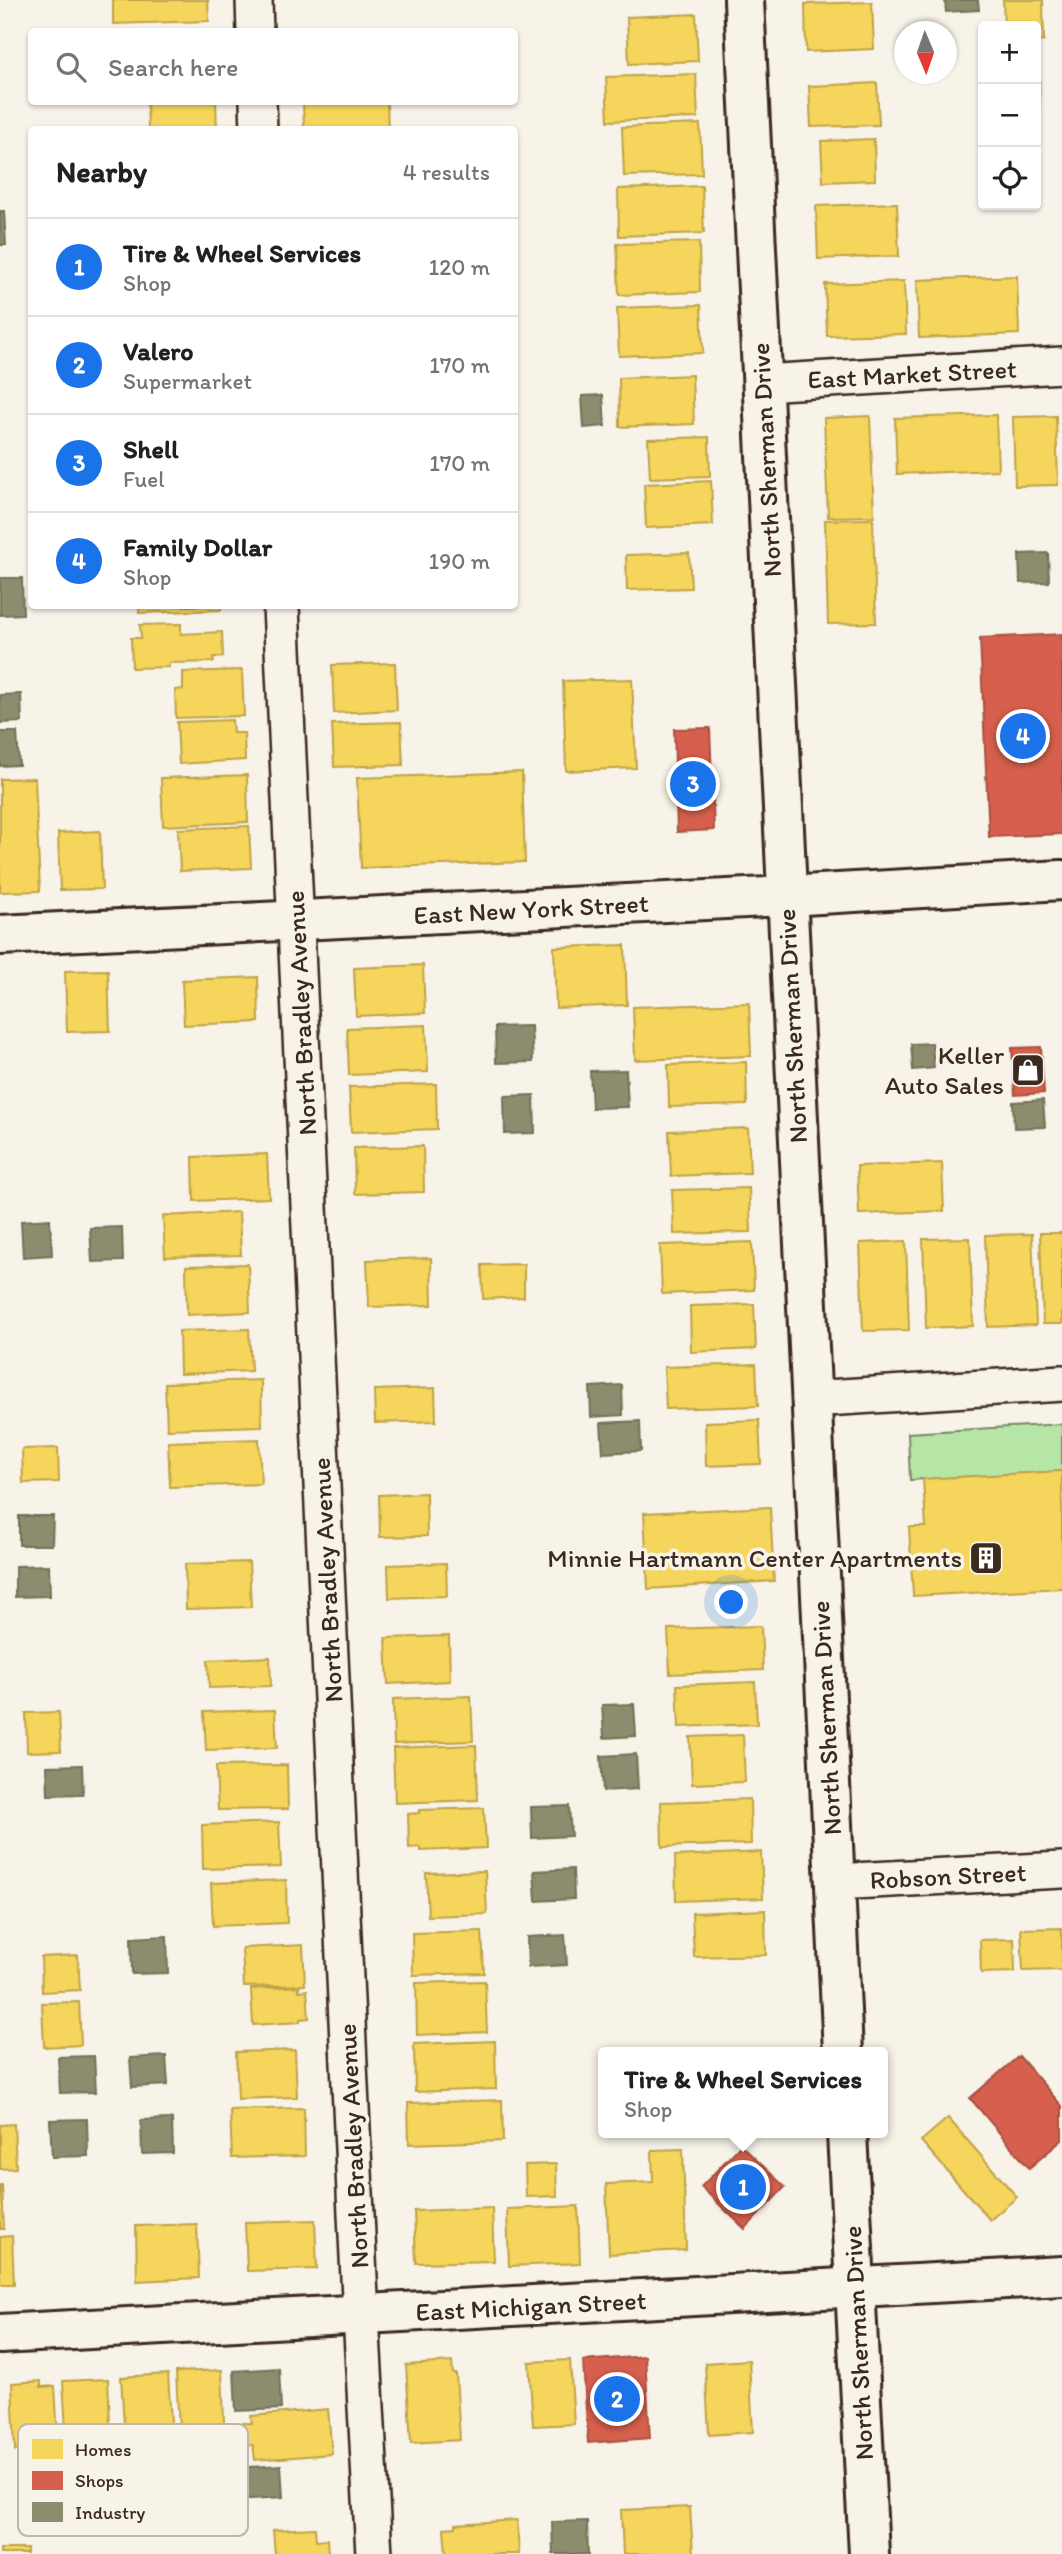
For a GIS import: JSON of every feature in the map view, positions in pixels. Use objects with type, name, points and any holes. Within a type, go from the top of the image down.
[{"type":"main road","name":"North Sherman Drive","points":[[744,0],[843,2047]]},
{"type":"main road","name":"East New York Street","points":[[0,935],[1062,880]]},
{"type":"main road","name":"North Sherman Drive","points":[[847,2138],[869,2554]]},
{"type":"main road","name":"East Michigan Street","points":[[0,2334],[1062,2276]]},
{"type":"street","points":[[254,0],[255,28]]},
{"type":"street","points":[[258,105],[259,126]]},
{"type":"street","name":"East Market Street","points":[[762,383],[1062,365]]},
{"type":"street","name":"North Bradley Avenue","points":[[281,609],[374,2554]]},
{"type":"street","points":[[810,1399],[1062,1383]]},
{"type":"street","name":"Robson Street","points":[[834,1882],[1062,1870]]},
{"type":"green space","points":[[1062,1424],[1062,1471],[910,1480],[908,1433]]},
{"type":"building: Homes","points":[[113,0],[208,0],[209,21],[113,24]]},
{"type":"building: Homes","points":[[1003,0],[1043,0],[1044,41],[1041,41],[1041,21],[1004,21]]},
{"type":"building: Homes","points":[[872,2],[874,49],[806,52],[805,4]]},
{"type":"building: Homes","points":[[696,14],[698,61],[629,64],[627,17]]},
{"type":"building: Homes","points":[[696,74],[698,118],[608,121],[606,77]]},
{"type":"building: Homes","points":[[877,83],[879,125],[811,127],[809,86]]},
{"type":"building: Homes","points":[[147,105],[216,105],[217,126],[148,126]]},
{"type":"building: Homes","points":[[303,105],[387,105],[388,126],[304,126]]},
{"type":"building: Homes","points":[[700,124],[702,174],[624,176],[622,127]]},
{"type":"building: Homes","points":[[874,139],[875,180],[823,182],[821,141]]},
{"type":"building: Homes","points":[[702,186],[704,233],[619,236],[618,189]]},
{"type":"building: Homes","points":[[897,203],[899,256],[818,259],[816,206]]},
{"type":"building: Homes","points":[[699,242],[700,292],[619,295],[617,244]]},
{"type":"building: Homes","points":[[1017,276],[1019,334],[919,338],[917,280]]},
{"type":"building: Homes","points":[[904,281],[906,334],[827,336],[825,284]]},
{"type":"building: Homes","points":[[701,305],[703,353],[619,356],[617,308]]},
{"type":"building: Homes","points":[[692,375],[694,424],[620,427],[619,378]]},
{"type":"building: Homes","points":[[996,415],[998,470],[897,474],[895,418]]},
{"type":"building: Homes","points":[[870,416],[874,516],[828,517],[824,418]]},
{"type":"building: Homes","points":[[1056,416],[1058,485],[1015,486],[1013,417]]},
{"type":"building: Homes","points":[[709,437],[710,476],[650,478],[648,439]]},
{"type":"building: Homes","points":[[711,481],[713,525],[646,528],[644,484]]},
{"type":"building: Homes","points":[[873,519],[876,623],[828,624],[825,520]]},
{"type":"building: Homes","points":[[689,553],[691,588],[627,590],[626,555]]},
{"type":"building: Homes","points":[[139,609],[221,609],[221,610],[139,613]]},
{"type":"building: Homes","points":[[181,624],[181,634],[222,632],[223,657],[213,657],[214,662],[169,663],[169,667],[132,668],[131,638],[141,638],[140,625]]},
{"type":"building: Homes","points":[[395,663],[397,710],[334,713],[332,665]]},
{"type":"building: Homes","points":[[242,670],[244,716],[176,718],[175,690],[183,689],[183,672]]},
{"type":"building: Homes","points":[[632,679],[636,768],[566,771],[563,681]]},
{"type":"building: Homes","points":[[232,720],[233,733],[244,733],[245,760],[179,764],[177,722]]},
{"type":"building: Homes","points":[[401,722],[403,765],[334,767],[332,724]]},
{"type":"building: Homes","points":[[522,772],[525,862],[361,868],[357,778]]},
{"type":"building: Homes","points":[[247,775],[248,822],[163,826],[161,778]]},
{"type":"building: Homes","points":[[35,778],[40,891],[0,892],[0,779]]},
{"type":"building: Homes","points":[[249,826],[251,868],[180,871],[178,829]]},
{"type":"building: Homes","points":[[100,831],[102,889],[60,890],[58,833]]},
{"type":"building: Homes","points":[[625,945],[627,1005],[556,1008],[554,947]]},
{"type":"building: Homes","points":[[423,965],[425,1013],[356,1016],[354,968]]},
{"type":"building: Homes","points":[[108,970],[110,1031],[67,1032],[65,971]]},
{"type":"building: Homes","points":[[258,977],[259,1022],[184,1025],[182,980]]},
{"type":"building: Homes","points":[[749,1003],[751,1056],[635,1060],[633,1007]]},
{"type":"building: Homes","points":[[426,1025],[428,1072],[349,1075],[347,1028]]},
{"type":"building: Homes","points":[[746,1062],[747,1105],[669,1107],[668,1065]]},
{"type":"building: Homes","points":[[436,1084],[437,1129],[351,1132],[349,1087]]},
{"type":"building: Homes","points":[[748,1128],[750,1173],[671,1176],[669,1131]]},
{"type":"building: Homes","points":[[423,1146],[424,1192],[355,1194],[354,1148]]},
{"type":"building: Homes","points":[[267,1154],[269,1198],[194,1201],[193,1157]]},
{"type":"building: Homes","points":[[942,1163],[944,1211],[859,1214],[857,1166]]},
{"type":"building: Homes","points":[[749,1188],[751,1232],[674,1234],[672,1190]]},
{"type":"building: Homes","points":[[239,1212],[241,1255],[165,1257],[163,1216]]},
{"type":"building: Homes","points":[[1040,1233],[1062,1233],[1062,1324],[1043,1324]]},
{"type":"building: Homes","points":[[1032,1234],[1036,1325],[988,1327],[985,1235]]},
{"type":"building: Homes","points":[[970,1238],[973,1326],[926,1328],[923,1239]]},
{"type":"building: Homes","points":[[906,1241],[909,1330],[863,1331],[860,1243]]},
{"type":"building: Homes","points":[[752,1242],[754,1290],[662,1294],[660,1245]]},
{"type":"building: Homes","points":[[431,1258],[432,1305],[369,1307],[367,1260]]},
{"type":"building: Homes","points":[[248,1264],[250,1312],[187,1315],[186,1266]]},
{"type":"building: Homes","points":[[524,1264],[524,1297],[483,1299],[482,1265]]},
{"type":"building: Homes","points":[[754,1304],[756,1349],[691,1352],[690,1306]]},
{"type":"building: Homes","points":[[249,1329],[251,1371],[180,1374],[179,1331]]},
{"type":"building: Homes","points":[[756,1364],[758,1406],[666,1409],[664,1367]]},
{"type":"building: Homes","points":[[261,1380],[262,1426],[167,1429],[165,1383]]},
{"type":"building: Homes","points":[[435,1388],[436,1421],[375,1423],[374,1390]]},
{"type":"building: Homes","points":[[759,1420],[761,1464],[706,1466],[705,1422]]},
{"type":"building: Homes","points":[[259,1439],[261,1484],[170,1487],[168,1442]]},
{"type":"building: Homes","points":[[58,1448],[59,1482],[23,1483],[22,1449]]},
{"type":"building: Homes","name":"Minnie Hartmann Center Apartments","points":[[1062,1471],[1062,1588],[913,1596],[909,1527],[926,1527],[923,1479]]},
{"type":"building: Homes","points":[[426,1493],[427,1536],[380,1537],[379,1495]]},
{"type":"building: Homes","points":[[770,1507],[774,1581],[648,1589],[644,1513]]},
{"type":"building: Homes","points":[[249,1562],[251,1607],[186,1609],[185,1564]]},
{"type":"building: Homes","points":[[446,1563],[447,1596],[389,1598],[388,1565]]},
{"type":"building: Homes","points":[[761,1626],[763,1670],[670,1674],[668,1629]]},
{"type":"building: Homes","points":[[449,1636],[450,1681],[388,1684],[386,1638]]},
{"type":"building: Homes","points":[[270,1657],[271,1686],[209,1688],[208,1660]]},
{"type":"building: Homes","points":[[755,1682],[757,1724],[679,1727],[677,1685]]},
{"type":"building: Homes","points":[[471,1696],[473,1741],[394,1744],[393,1699]]},
{"type":"building: Homes","points":[[275,1710],[277,1748],[206,1750],[204,1712]]},
{"type":"building: Homes","points":[[59,1712],[61,1751],[27,1752],[26,1713]]},
{"type":"building: Homes","points":[[743,1735],[745,1782],[692,1784],[690,1737]]},
{"type":"building: Homes","points":[[476,1745],[478,1800],[395,1803],[393,1748]]},
{"type":"building: Homes","points":[[287,1765],[288,1809],[218,1810],[216,1766]]},
{"type":"building: Homes","points":[[750,1799],[751,1844],[662,1847],[661,1802]]},
{"type":"building: Homes","points":[[484,1808],[486,1848],[421,1851],[421,1847],[409,1848],[408,1814],[419,1813],[419,1810]]},
{"type":"building: Homes","points":[[279,1822],[281,1867],[203,1869],[202,1825]]},
{"type":"building: Homes","points":[[761,1852],[763,1898],[676,1901],[675,1856]]},
{"type":"building: Homes","points":[[485,1871],[487,1914],[428,1916],[426,1873]]},
{"type":"building: Homes","points":[[286,1880],[287,1923],[213,1926],[211,1883]]},
{"type":"building: Homes","points":[[765,1910],[766,1955],[694,1957],[692,1913]]},
{"type":"building: Homes","points":[[1062,1928],[1062,1970],[1023,1971],[1021,1929]]},
{"type":"building: Homes","points":[[482,1931],[484,1973],[413,1975],[412,1933]]},
{"type":"building: Homes","points":[[1014,1939],[1015,1972],[981,1973],[980,1940]]},
{"type":"building: Homes","points":[[303,1945],[305,1985],[244,1987],[242,1948]]},
{"type":"building: Homes","points":[[78,1955],[80,1990],[42,1992],[41,1957]]},
{"type":"building: Homes","points":[[485,1981],[487,2032],[417,2035],[416,1983]]},
{"type":"building: Homes","points":[[299,1986],[299,1991],[307,1990],[309,2018],[300,2019],[300,2022],[253,2025],[251,1989]]},
{"type":"building: Homes","points":[[79,2002],[81,2045],[44,2047],[42,2003]]},
{"type":"building: Homes","points":[[495,2041],[496,2089],[415,2092],[414,2044]]},
{"type":"building: Homes","points":[[295,2050],[297,2097],[238,2099],[236,2052]]},
{"type":"building: Homes","points":[[502,2100],[503,2141],[409,2144],[408,2103]]},
{"type":"building: Homes","points":[[304,2108],[305,2156],[232,2158],[230,2110]]},
{"type":"building: Homes","points":[[948,2118],[1017,2197],[990,2220],[921,2141]]},
{"type":"building: Homes","points":[[14,2124],[16,2168],[0,2169],[0,2125]]},
{"type":"building: Homes","points":[[683,2149],[686,2250],[609,2254],[606,2184],[653,2182],[652,2150]]},
{"type":"building: Homes","points":[[556,2164],[557,2196],[526,2197],[525,2165]]},
{"type":"building: Homes","points":[[2,2185],[4,2229],[0,2229]]},
{"type":"building: Homes","points":[[578,2206],[580,2263],[509,2266],[507,2209]]},
{"type":"building: Homes","points":[[492,2208],[494,2261],[416,2263],[414,2211]]},
{"type":"building: Homes","points":[[315,2220],[317,2269],[247,2271],[245,2222]]},
{"type":"building: Homes","points":[[197,2224],[199,2278],[137,2281],[136,2226]]},
{"type":"building: Homes","points":[[12,2236],[14,2284],[0,2284],[0,2237]]},
{"type":"building: Homes","points":[[570,2360],[574,2424],[533,2426],[529,2362]]},
{"type":"building: Homes","points":[[749,2360],[753,2432],[709,2435],[705,2363]]},
{"type":"building: Homes","points":[[452,2362],[453,2374],[456,2374],[460,2440],[411,2443],[406,2365]]},
{"type":"building: Homes","points":[[222,2370],[224,2424],[179,2424],[176,2372]]},
{"type":"building: Homes","points":[[168,2374],[171,2424],[124,2424],[121,2377]]},
{"type":"building: Homes","points":[[108,2379],[110,2424],[66,2424],[63,2381]]},
{"type":"building: Homes","points":[[41,2381],[41,2387],[55,2386],[57,2424],[18,2424],[18,2451],[15,2451],[12,2383]]},
{"type":"building: Homes","points":[[328,2409],[332,2454],[255,2460],[253,2445],[248,2446],[248,2424],[243,2424],[252,2423],[251,2416]]},
{"type":"building: Homes","points":[[690,2507],[693,2554],[623,2554],[621,2510]]},
{"type":"building: Homes","points":[[517,2520],[519,2554],[446,2554],[444,2528],[456,2527],[456,2524]]},
{"type":"building: Homes","points":[[315,2528],[316,2540],[327,2539],[328,2554],[275,2554],[273,2530]]},
{"type":"building: Homes","points":[[0,2549],[27,2549],[27,2554],[0,2554]]},
{"type":"building: Shops","points":[[1062,634],[1062,834],[989,837],[980,638]]},
{"type":"building: Shops","points":[[710,728],[714,830],[677,832],[674,729]]},
{"type":"building: Shops","name":"Keller Auto Sales","points":[[1041,1047],[1044,1093],[1015,1095],[1012,1048]]},
{"type":"building: Shops","points":[[1019,2056],[1062,2106],[1062,2140],[1029,2168],[970,2098]]},
{"type":"building: Shops","points":[[741,2145],[785,2187],[745,2229],[701,2187]]},
{"type":"building: Shops","points":[[645,2356],[650,2438],[588,2443],[583,2361]]},
{"type":"building: Industry","points":[[945,0],[978,0],[979,10],[946,12]]},
{"type":"building: Industry","points":[[0,211],[4,211],[6,245],[0,245]]},
{"type":"building: Industry","points":[[603,395],[605,426],[584,428],[582,396]]},
{"type":"building: Industry","points":[[1048,553],[1049,582],[1020,583],[1019,554]]},
{"type":"building: Industry","points":[[0,578],[22,578],[23,614],[0,615]]},
{"type":"building: Industry","points":[[21,694],[22,722],[0,723],[0,695]]},
{"type":"building: Industry","points":[[0,732],[17,732],[19,765],[0,766]]},
{"type":"building: Industry","points":[[531,1026],[533,1062],[496,1063],[495,1027]]},
{"type":"building: Industry","points":[[932,1043],[934,1068],[913,1070],[911,1044]]},
{"type":"building: Industry","points":[[626,1070],[628,1107],[592,1108],[590,1071]]},
{"type":"building: Industry","points":[[534,1095],[535,1133],[505,1134],[504,1096]]},
{"type":"building: Industry","points":[[1043,1100],[1045,1127],[1014,1128],[1013,1102]]},
{"type":"building: Industry","points":[[50,1219],[52,1255],[23,1257],[21,1221]]},
{"type":"building: Industry","points":[[122,1227],[123,1261],[92,1262],[90,1228]]},
{"type":"building: Industry","points":[[622,1385],[623,1415],[591,1417],[590,1387]]},
{"type":"building: Industry","points":[[640,1421],[641,1451],[603,1453],[601,1423]]},
{"type":"building: Industry","points":[[19,1516],[53,1516],[52,1545],[19,1545]]},
{"type":"building: Industry","points":[[49,1565],[50,1596],[15,1597],[15,1566]]},
{"type":"building: Industry","points":[[634,1704],[636,1736],[604,1738],[602,1705]]},
{"type":"building: Industry","points":[[636,1754],[638,1789],[603,1791],[601,1756]]},
{"type":"building: Industry","points":[[82,1765],[83,1794],[48,1795],[47,1766]]},
{"type":"building: Industry","points":[[569,1806],[571,1836],[532,1838],[531,1807]]},
{"type":"building: Industry","points":[[573,1869],[574,1899],[536,1901],[534,1871]]},
{"type":"building: Industry","points":[[565,1935],[567,1965],[528,1967],[527,1937]]},
{"type":"building: Industry","points":[[167,1936],[168,1973],[132,1974],[131,1938]]},
{"type":"building: Industry","points":[[94,2056],[96,2092],[60,2093],[58,2057]]},
{"type":"building: Industry","points":[[166,2056],[168,2085],[132,2087],[130,2058]]},
{"type":"building: Industry","points":[[87,2119],[88,2156],[52,2157],[50,2120]]},
{"type":"building: Industry","points":[[172,2119],[173,2153],[142,2154],[141,2120]]},
{"type":"building: Industry","points":[[279,2368],[281,2409],[236,2411],[234,2371]]},
{"type":"building: Industry","points":[[281,2465],[283,2497],[248,2499],[248,2467]]},
{"type":"building: Industry","points":[[587,2521],[588,2554],[553,2554],[552,2522]]},
{"type":"place","name":"Family Dollar","points":[[1023,736]]},
{"type":"place","name":"Shell","points":[[693,784]]},
{"type":"place","name":"Keller Auto Sales","points":[[1028,1070]]},
{"type":"place","name":"Minnie Hartmann Center Apartments","points":[[986,1558]]},
{"type":"place","name":"Tire & Wheel Services","points":[[743,2187]]},
{"type":"place","name":"Valero","points":[[617,2399]]}]
